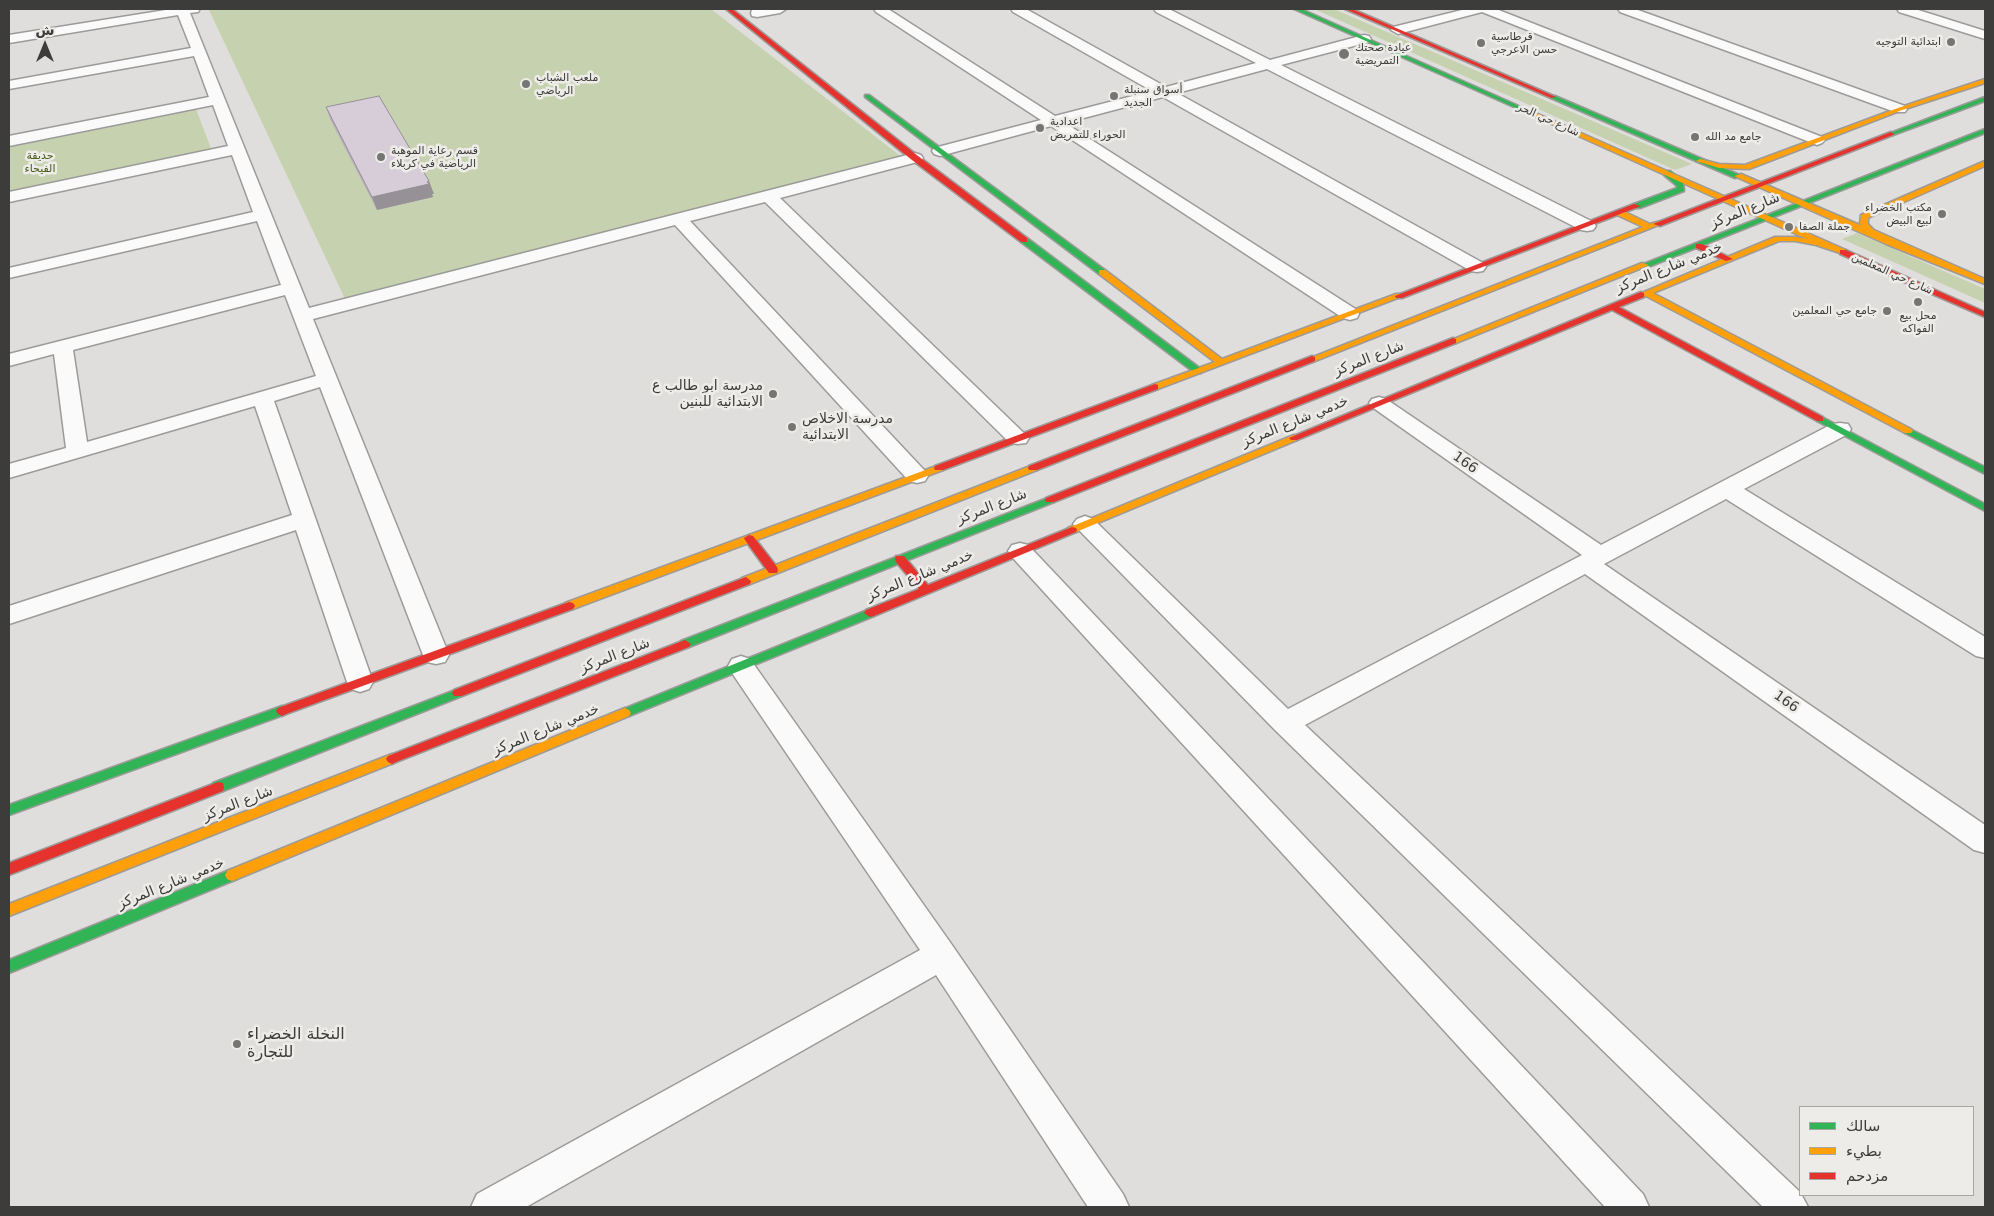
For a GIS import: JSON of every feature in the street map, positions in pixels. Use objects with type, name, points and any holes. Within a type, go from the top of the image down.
[{"type":"street","points":[[9,39],[186,9],[199,51],[262,215],[436,655]]},
{"type":"street","points":[[729,9],[914,158],[1198,371]]},
{"type":"street","points":[[754,11],[780,9]]},
{"type":"street","points":[[880,9],[1350,314]]},
{"type":"street","points":[[1017,9],[1477,266]]},
{"type":"street","points":[[1160,9],[1587,226]]},
{"type":"street","name":"شارع حي الحر","points":[[1297,9],[1798,232]]},
{"type":"street","name":"شارع حي الحر","points":[[1348,9],[1801,204]]},
{"type":"street","points":[[1398,30],[1480,9]]},
{"type":"street","points":[[1485,9],[1816,140]]},
{"type":"street","points":[[1624,9],[1900,109]]},
{"type":"street","points":[[1903,9],[1985,34]]},
{"type":"street","points":[[754,11],[773,25]]},
{"type":"street","points":[[69,16],[72,29]]},
{"type":"street","points":[[940,151],[1364,39]]},
{"type":"street","points":[[9,86],[199,51]]},
{"type":"street","points":[[1700,161],[1719,166],[1746,167],[1900,109],[1985,81]]},
{"type":"street","points":[[860,91],[1221,362]]},
{"type":"street","points":[[1937,97],[1965,107]]},
{"type":"street","name":"شارع المركز","points":[[9,869],[1756,185],[1985,99]]},
{"type":"street","points":[[9,141],[218,100]]},
{"type":"street","name":"شارع المركز","points":[[9,910],[1699,246],[1985,131]]},
{"type":"street","points":[[1974,136],[1985,140]]},
{"type":"street","points":[[9,197],[237,149]]},
{"type":"street","points":[[302,316],[680,220],[914,158]]},
{"type":"street","points":[[1889,242],[1871,232],[1864,224],[1864,217],[1985,163]]},
{"type":"street","points":[[9,810],[436,655],[1587,226],[1680,189],[1680,184],[1667,173]]},
{"type":"street","points":[[768,196],[1018,438]]},
{"type":"street","points":[[1801,204],[1985,282]]},
{"type":"street","points":[[1620,213],[1650,227]]},
{"type":"street","points":[[9,273],[262,215]]},
{"type":"street","points":[[680,220],[917,476]]},
{"type":"street","name":"شارع حي المعلمين","points":[[1798,232],[1985,315]]},
{"type":"street","name":"خدمي شارع المركز","points":[[9,967],[1778,239],[1818,243],[1846,254]]},
{"type":"street","points":[[1699,246],[1729,260]]},
{"type":"street","points":[[9,360],[291,288]]},
{"type":"street","points":[[1646,293],[1985,471]]},
{"type":"street","points":[[1613,307],[1985,508]]},
{"type":"street","points":[[1685,346],[1673,335],[1672,330],[1676,325],[1684,323],[1696,324],[1714,329]]},
{"type":"street","points":[[63,346],[77,451]]},
{"type":"street","points":[[9,471],[326,379]]},
{"type":"street","points":[[263,398],[360,682]]},
{"type":"street","name":"166","points":[[1379,403],[1593,560],[1985,842]]},
{"type":"street","points":[[1285,722],[1840,429]]},
{"type":"street","points":[[1727,489],[1985,650]]},
{"type":"street","points":[[9,615],[305,519]]},
{"type":"street","points":[[1085,524],[1285,722],[1789,1207]]},
{"type":"street","points":[[749,538],[773,570]]},
{"type":"street","points":[[1020,551],[1630,1207]]},
{"type":"street","points":[[900,560],[926,590]]},
{"type":"street","points":[[741,666],[941,955],[1110,1207]]},
{"type":"street","points":[[490,1207],[941,955]]},
{"type":"green space","name":"ملعب الشباب الرياضي","points":[[711,9],[903,158],[346,301],[209,10]]},
{"type":"green space","points":[[1314,9],[1334,9],[1692,164],[1675,170]]},
{"type":"green space","name":"حديقة الفيحاء","points":[[196,109],[212,151],[9,193],[9,145]]},
{"type":"green space","points":[[1857,233],[1985,289],[1985,303],[1842,239]]},
{"type":"building","points":[[379,96],[429,184],[372,197],[326,107]]},
{"type":"traffic: fast","points":[[1297,9],[1536,115]]},
{"type":"traffic: fast","points":[[867,96],[1102,272]]},
{"type":"traffic: fast","points":[[1553,97],[1738,176]]},
{"type":"traffic: fast","points":[[1891,134],[1985,99]]},
{"type":"traffic: fast","points":[[1645,265],[1985,131]]},
{"type":"traffic: fast","points":[[1637,206],[1681,189],[1680,184],[1667,173]]},
{"type":"traffic: fast","points":[[1024,240],[1198,371]]},
{"type":"traffic: fast","points":[[1820,419],[1985,508]]},
{"type":"traffic: fast","points":[[1908,431],[1985,471]]},
{"type":"traffic: fast","points":[[685,644],[1050,500]]},
{"type":"traffic: fast","points":[[625,713],[870,613]]},
{"type":"traffic: fast","points":[[218,787],[458,693]]},
{"type":"traffic: fast","points":[[9,810],[282,711]]},
{"type":"traffic: fast","points":[[9,967],[232,875]]},
{"type":"traffic: slow","points":[[1700,161],[1719,166],[1746,167],[1900,109],[1985,81]]},
{"type":"traffic: slow","points":[[1536,115],[1843,252]]},
{"type":"traffic: slow","points":[[1889,242],[1871,232],[1864,224],[1864,217],[1985,163]]},
{"type":"traffic: slow","points":[[1738,176],[1985,282]]},
{"type":"traffic: slow","points":[[1620,213],[1650,227]]},
{"type":"traffic: slow","points":[[1312,359],[1657,224]]},
{"type":"traffic: slow","points":[[1641,295],[1778,239],[1795,239],[1818,243],[1839,251]]},
{"type":"traffic: slow","points":[[1453,341],[1645,265]]},
{"type":"traffic: slow","points":[[1102,272],[1221,362]]},
{"type":"traffic: slow","points":[[1646,293],[1908,431]]},
{"type":"traffic: slow","points":[[1155,387],[1399,296]]},
{"type":"traffic: slow","points":[[1072,530],[1294,438]]},
{"type":"traffic: slow","points":[[569,606],[939,468]]},
{"type":"traffic: slow","points":[[746,581],[1033,468]]},
{"type":"traffic: slow","points":[[232,875],[625,713]]},
{"type":"traffic: slow","points":[[9,910],[392,759]]},
{"type":"traffic: jam","points":[[729,9],[915,158],[1024,240]]},
{"type":"traffic: jam","points":[[1348,9],[1553,97]]},
{"type":"traffic: jam","points":[[1657,224],[1891,134]]},
{"type":"traffic: jam","points":[[1399,296],[1637,206]]},
{"type":"traffic: jam","points":[[1699,246],[1729,259]]},
{"type":"traffic: jam","points":[[1843,252],[1985,315]]},
{"type":"traffic: jam","points":[[1294,438],[1641,295]]},
{"type":"traffic: jam","points":[[1613,307],[1820,419]]},
{"type":"traffic: jam","points":[[1050,500],[1453,341]]},
{"type":"traffic: jam","points":[[1033,468],[1312,359]]},
{"type":"traffic: jam","points":[[939,468],[1155,387]]},
{"type":"traffic: jam","points":[[870,613],[1072,530]]},
{"type":"traffic: jam","points":[[749,538],[773,570]]},
{"type":"traffic: jam","points":[[900,559],[926,590]]},
{"type":"traffic: jam","points":[[458,693],[746,581]]},
{"type":"traffic: jam","points":[[282,711],[569,606]]},
{"type":"traffic: jam","points":[[392,759],[685,644]]},
{"type":"traffic: jam","points":[[9,869],[218,787]]},
{"type":"place","name":"ابتدائية التوجيه","points":[[1951,42]]},
{"type":"place","name":"قرطاسية حسن الاعرجي","points":[[1481,43]]},
{"type":"place","name":"عيادة صحتك التمريضية","points":[[1344,54]]},
{"type":"place","name":"ملعب الشباب الرياضي","points":[[526,84]]},
{"type":"place","name":"أسواق سنبلة الجديد","points":[[1114,96]]},
{"type":"place","name":"اعدادية الحوراء للتمريض","points":[[1040,128]]},
{"type":"place","name":"جامع مد الله","points":[[1695,137]]},
{"type":"place","name":"قسم رعاية الموهبة الرياضية في كربلاء","points":[[381,157]]},
{"type":"place","name":"مكتب الخضراء لبيع البيض","points":[[1942,214]]},
{"type":"place","name":"جملة الصفا","points":[[1789,227]]},
{"type":"place","name":"محل بيع الفواكه","points":[[1918,302]]},
{"type":"place","name":"جامع حي المعلمين","points":[[1887,311]]},
{"type":"place","name":"مدرسة ابو طالب ع الابتدائية للبنين","points":[[773,394]]},
{"type":"place","name":"مدرسة الاخلاص الابتدائية","points":[[792,427]]},
{"type":"place","name":"النخلة الخضراء للتجارة","points":[[237,1044]]}]
